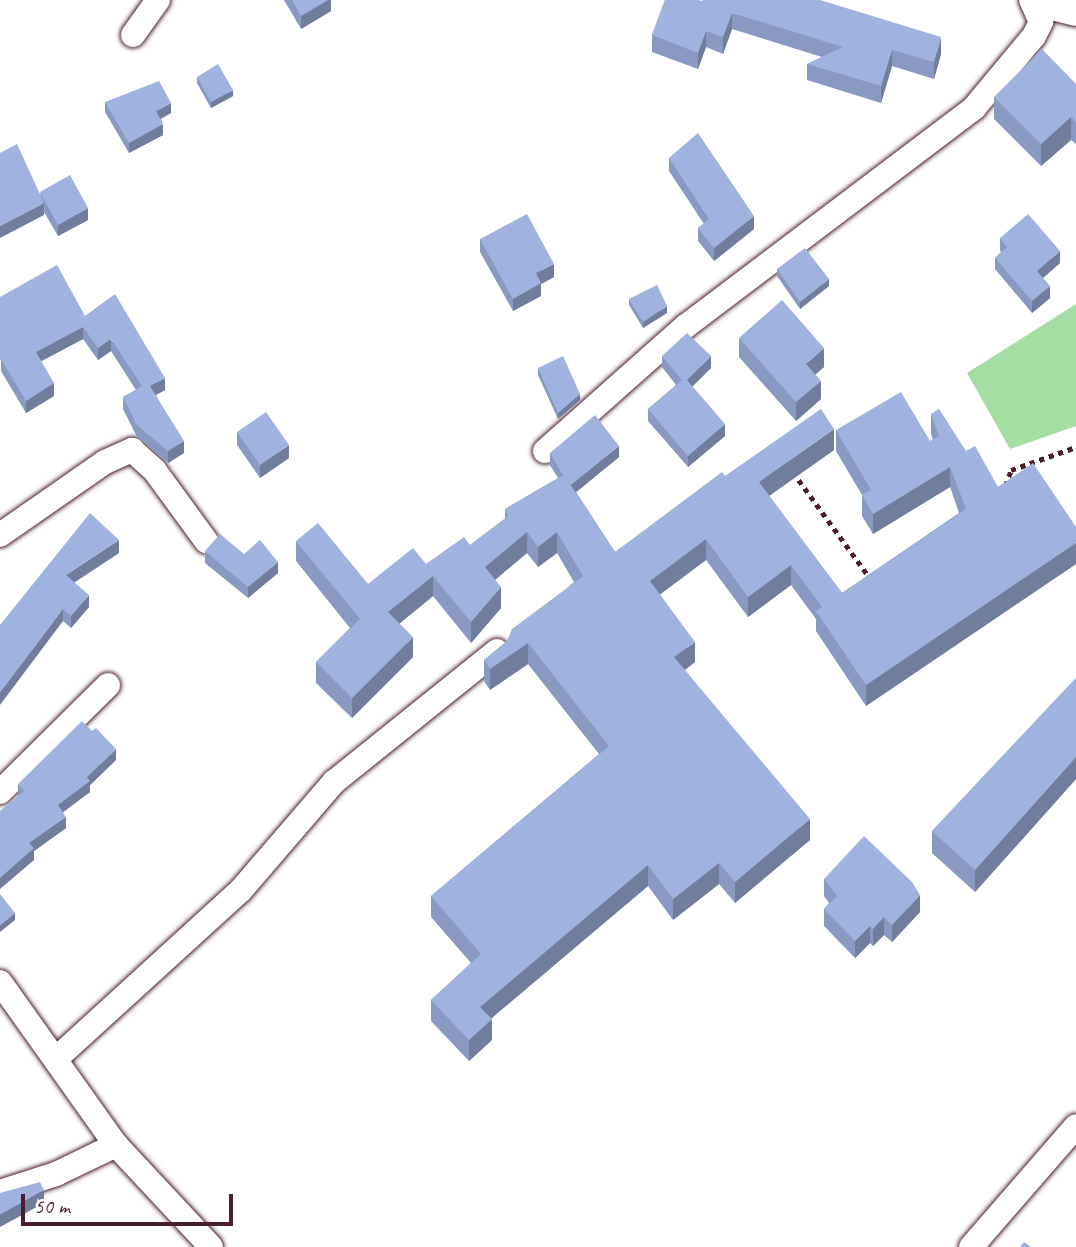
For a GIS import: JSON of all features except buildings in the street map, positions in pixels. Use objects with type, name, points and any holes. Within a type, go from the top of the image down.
[{"type":"main road","points":[[1040,0],[1076,9]]},
{"type":"street","points":[[133,35],[158,0]]},
{"type":"street","points":[[545,451],[696,318],[974,108],[1034,36],[1041,22],[1031,0]]},
{"type":"street","points":[[0,536],[105,462],[132,450],[155,471],[206,541]]},
{"type":"street","points":[[58,1057],[241,890],[334,782],[497,651]]},
{"type":"street","points":[[0,792],[108,685]]},
{"type":"street","points":[[0,982],[58,1057],[116,1145],[211,1247]]},
{"type":"street","points":[[971,1247],[1076,1126]]},
{"type":"street","points":[[0,1192],[56,1174],[116,1145]]},
{"type":"path","points":[[1001,495],[1011,470],[1076,447]]},
{"type":"path","points":[[790,467],[859,567],[869,578],[877,578]]},
{"type":"green space","points":[[1076,304],[1076,426],[1010,449],[967,373]]}]
